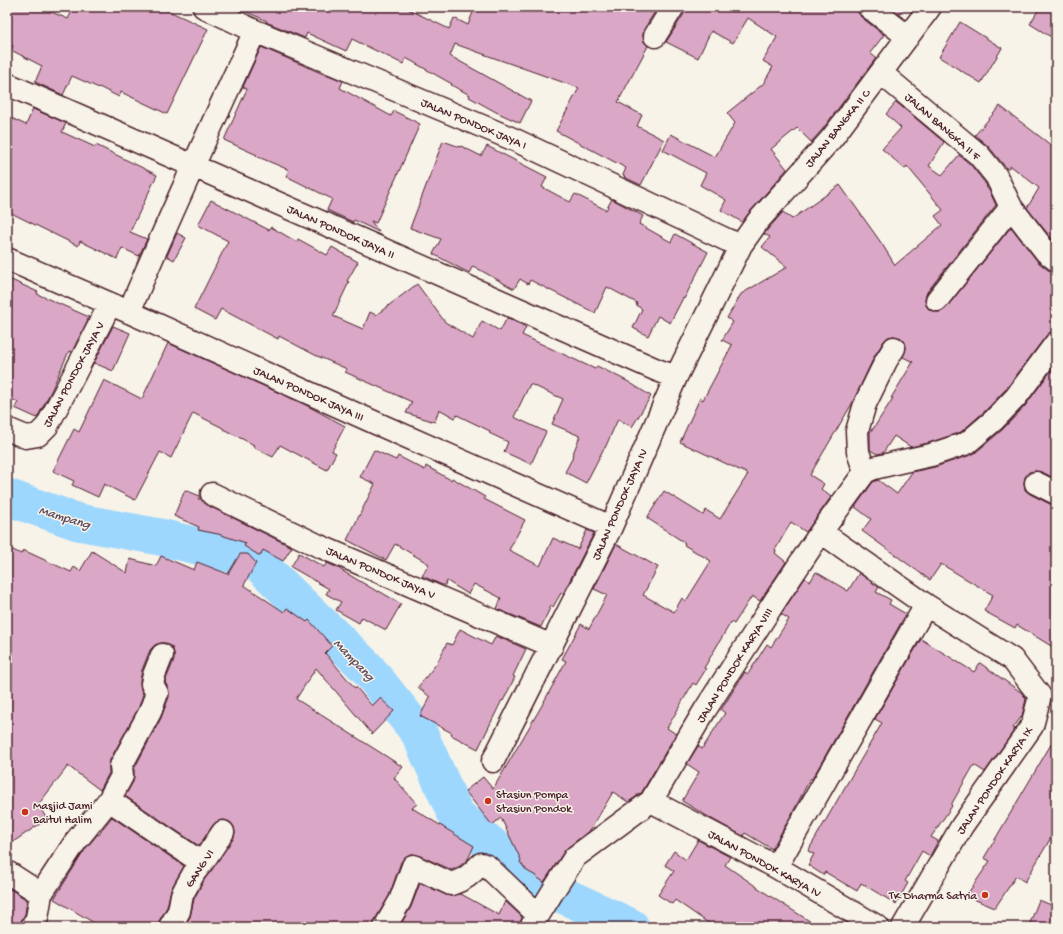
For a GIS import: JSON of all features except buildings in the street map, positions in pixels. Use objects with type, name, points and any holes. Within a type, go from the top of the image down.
[{"type":"street","name":"JALAN PONDOK JAYA I","points":[[204,7],[255,31],[515,140],[727,240],[741,245]]},
{"type":"street","points":[[655,36],[673,7]]},
{"type":"street","points":[[869,7],[908,36]]},
{"type":"street","name":"JALAN BANGKA II C","points":[[741,245],[758,221],[832,138],[930,7]]},
{"type":"street","points":[[120,308],[156,248],[255,31]]},
{"type":"street","name":"JALAN BANGKA II F","points":[[881,73],[979,155],[996,176],[1011,207],[1046,252],[1056,260]]},
{"type":"street","name":"JALAN PONDOK JAYA II","points":[[7,84],[657,370],[676,377]]},
{"type":"street","points":[[937,300],[1011,207]]},
{"type":"street","name":"JALAN PONDOK JAYA IV","points":[[493,761],[611,527],[676,377],[741,245]]},
{"type":"street","name":"JALAN PONDOK JAYA III","points":[[7,259],[611,527]]},
{"type":"street","name":"JALAN PONDOK JAYA V","points":[[7,428],[26,437],[38,434],[47,426],[75,373],[120,308]]},
{"type":"street","points":[[822,532],[865,472],[893,463],[931,455],[967,443],[994,420],[1016,397],[1056,342]]},
{"type":"street","points":[[865,472],[858,452],[857,431],[865,404],[894,348]]},
{"type":"street","points":[[1036,483],[1056,493]]},
{"type":"street","name":"JALAN PONDOK JAYA V","points":[[212,494],[317,545],[552,646]]},
{"type":"street","name":"JALAN PONDOK KARYA IX","points":[[822,532],[926,605],[1012,659],[1048,696],[1032,726],[962,826],[903,927]]},
{"type":"street","name":"JALAN PONDOK KARYA VIII","points":[[651,801],[705,710],[775,601],[822,532]]},
{"type":"street","points":[[776,867],[926,605]]},
{"type":"street","points":[[32,927],[37,918],[41,894],[76,841],[109,800],[122,776],[121,766],[150,712],[156,693],[152,684],[162,655]]},
{"type":"street","points":[[109,800],[202,863]]},
{"type":"street","points":[[385,927],[400,901],[413,866],[451,884],[468,877],[481,864],[484,864],[537,917],[575,857],[651,801]]},
{"type":"street","name":"JALAN PONDOK KARYA IV","points":[[651,801],[776,867],[878,927]]},
{"type":"street","name":"GANG VI","points":[[170,927],[179,911],[185,888],[223,832]]},
{"type":"street","points":[[7,872],[41,894]]},
{"type":"waterway","name":"Mampang","points":[[7,497],[78,522],[160,537],[255,560],[366,667],[419,733],[456,815],[535,882],[631,927]]},
{"type":"place","name":"Stasiun Pompa Stasiun Pondok","points":[[488,801]]},
{"type":"place","name":"Masjid Jami Baitul Halim","points":[[25,812]]},
{"type":"place","name":"TK Dharma Satria","points":[[985,895]]}]
